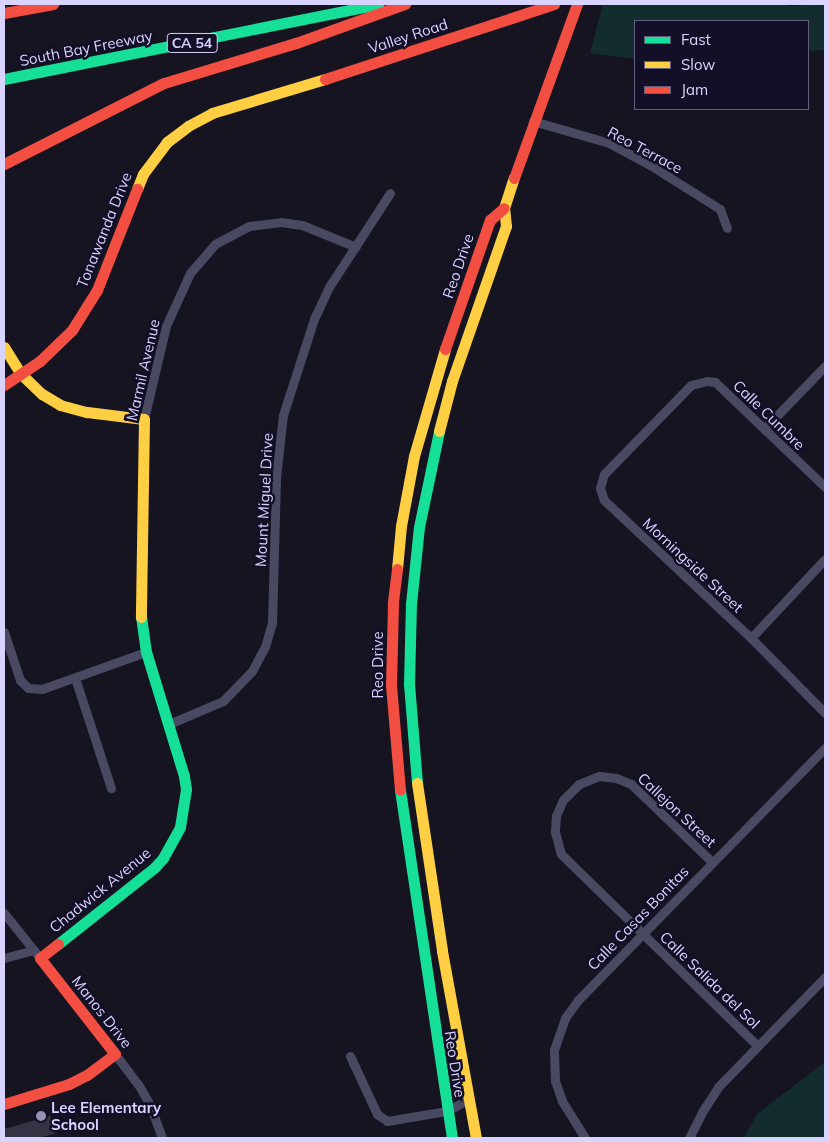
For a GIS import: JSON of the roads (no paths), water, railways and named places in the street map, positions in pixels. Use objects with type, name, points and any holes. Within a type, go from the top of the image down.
[{"type":"main road","points":[[4,13],[53,4]]},
{"type":"main road","name":"South Bay Freeway","points":[[4,80],[379,4]]},
{"type":"main road","points":[[4,164],[164,82],[296,43],[405,4]]},
{"type":"main road","name":"Valley Road","points":[[357,69],[554,4]]},
{"type":"main road","name":"Reo Drive","points":[[476,1138],[437,923],[414,761],[409,684],[411,604],[419,528],[433,455],[452,381],[506,226],[504,208],[533,121],[577,4]]},
{"type":"main road","name":"Tonawanda Drive","points":[[4,385],[40,361],[72,330],[97,290],[136,186],[150,163],[168,142],[188,126],[212,113],[357,69]]},
{"type":"main road","name":"Reo Drive","points":[[452,1138],[396,765],[391,685],[393,604],[401,526],[414,456],[436,374],[490,220],[504,208]]},
{"type":"main road","points":[[4,347],[20,374],[42,394],[60,405],[87,412],[144,419]]},
{"type":"main road","name":"Marmil Avenue","points":[[144,419],[141,495],[141,619],[146,652],[169,724]]},
{"type":"main road","name":"Chadwick Avenue","points":[[37,954],[155,867],[170,848],[183,814],[186,789],[169,724]]},
{"type":"main road","name":"Manos Drive","points":[[37,954],[115,1054]]},
{"type":"main road","points":[[4,1104],[69,1084],[87,1075],[115,1054]]},
{"type":"street","name":"Reo Terrace","points":[[533,121],[609,143],[650,164],[720,209],[727,228]]},
{"type":"street","name":"Mount Miguel Drive","points":[[169,724],[223,701],[252,671],[265,647],[272,623],[276,478],[283,415],[314,319],[329,287],[390,193]]},
{"type":"street","name":"Marmil Avenue","points":[[144,419],[166,326],[190,273],[203,254],[215,244],[249,226],[281,222],[302,225],[356,247]]},
{"type":"street","points":[[765,428],[825,366]]},
{"type":"street","name":"Calle Cumbre","points":[[646,432],[691,385],[707,381],[715,382],[825,487]]},
{"type":"street","name":"Morningside Street","points":[[646,432],[604,474],[600,483],[602,496],[751,638],[825,713]]},
{"type":"street","points":[[751,638],[825,560]]},
{"type":"street","points":[[4,632],[16,671],[20,680],[28,688],[42,689],[146,652]]},
{"type":"street","points":[[75,678],[111,788]]},
{"type":"street","name":"Calle Casas Bonitas","points":[[585,1138],[562,1101],[555,1081],[553,1060],[556,1039],[571,1009],[825,748]]},
{"type":"street","name":"Callejon Street","points":[[568,794],[579,784],[592,778],[608,776],[624,780],[631,784],[712,862]]},
{"type":"street","name":"Calle Salida del Sol","points":[[568,794],[559,808],[555,824],[556,840],[562,854],[758,1046]]},
{"type":"street","name":"Manos Drive","points":[[4,913],[37,954]]},
{"type":"street","name":"Chadwick Avenue","points":[[4,958],[37,954]]},
{"type":"street","points":[[689,1138],[702,1112],[718,1087],[825,977]]},
{"type":"street","name":"Manos Drive","points":[[115,1054],[142,1091],[162,1138]]},
{"type":"street","points":[[350,1056],[377,1114],[387,1121],[447,1112],[469,1099]]},
{"type":"place","name":"Lee Elementary School","points":[[41,1116]]}]
